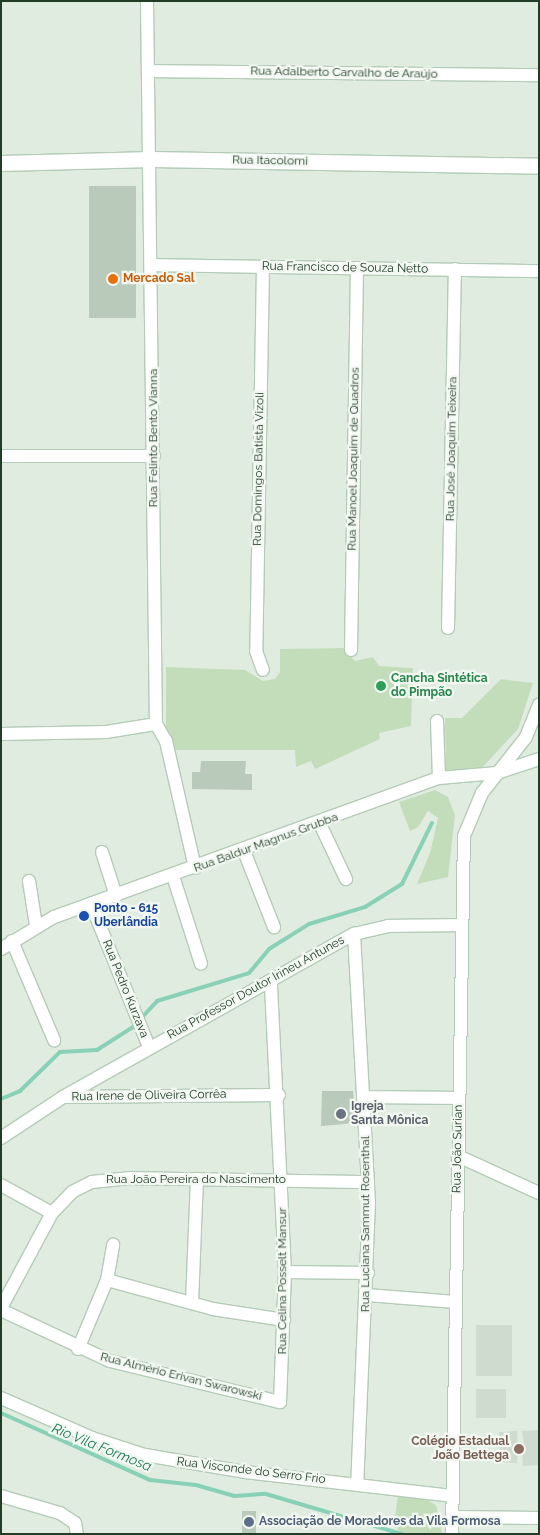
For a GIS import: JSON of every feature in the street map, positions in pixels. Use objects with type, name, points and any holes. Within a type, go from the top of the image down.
[{"type":"main road","name":"Rua Itacolomi","points":[[1,163],[152,159],[539,166]]},
{"type":"street","name":"Rua Felinto Bento Vianna","points":[[147,1],[152,159],[156,724],[166,741],[195,868]]},
{"type":"street","name":"Rua Adalberto Carvalho de Araújo","points":[[148,71],[539,75]]},
{"type":"street","name":"Rua Francisco de Souza Netto","points":[[152,265],[539,271]]},
{"type":"street","name":"Rua Domingos Batista Vizoli","points":[[263,266],[256,651],[263,670]]},
{"type":"street","name":"Rua Manoel Joaquim de Quadros","points":[[351,650],[356,268]]},
{"type":"street","name":"Rua José Joaquim Teixeira","points":[[448,628],[455,269]]},
{"type":"street","points":[[1,456],[154,456]]},
{"type":"street","name":"Rua João Surian","points":[[452,1534],[464,836],[475,805],[497,773],[526,738],[539,705]]},
{"type":"street","points":[[437,721],[439,778]]},
{"type":"street","points":[[1,734],[106,732],[156,724]]},
{"type":"street","name":"Rua Baldur Magnus Grubba","points":[[1,949],[36,925],[320,824],[439,778],[497,773],[539,759]]},
{"type":"street","points":[[320,824],[346,879]]},
{"type":"street","points":[[244,851],[274,927]]},
{"type":"street","points":[[102,852],[116,896]]},
{"type":"street","points":[[173,876],[201,964]]},
{"type":"street","points":[[29,881],[36,925]]},
{"type":"street","name":"Rua Pedro Kurzava","points":[[91,904],[149,1047]]},
{"type":"street","name":"Rua Professor Doutor Irineu Antunes","points":[[63,1097],[149,1047],[354,934],[388,926],[462,925]]},
{"type":"street","name":"Rua Luciana Sammut Rosenthal","points":[[354,934],[366,1097],[368,1182],[368,1273],[357,1484]]},
{"type":"street","points":[[12,941],[54,1040]]},
{"type":"street","name":"Rua Celina Posselt Mansur","points":[[271,981],[279,1095],[285,1272],[280,1402]]},
{"type":"street","name":"Rua Irene de Oliveira Corrêa","points":[[1,1138],[63,1097],[279,1095]]},
{"type":"street","points":[[366,1097],[459,1098]]},
{"type":"street","points":[[458,1156],[539,1193]]},
{"type":"street","points":[[192,1304],[197,1179]]},
{"type":"street","name":"Rua João Pereira do Nascimento","points":[[1,1309],[52,1213],[72,1192],[92,1182],[197,1179],[368,1182]]},
{"type":"street","points":[[1,1185],[52,1213]]},
{"type":"street","points":[[78,1349],[107,1280],[113,1245]]},
{"type":"street","points":[[285,1272],[368,1273]]},
{"type":"street","points":[[107,1280],[192,1304],[284,1320]]},
{"type":"street","points":[[367,1295],[456,1302]]},
{"type":"street","name":"Rua Almério Erivan Swarowski","points":[[1,1309],[78,1349],[110,1361],[280,1402]]},
{"type":"street","name":"Rua Visconde do Serro Frio","points":[[1,1398],[105,1444],[145,1456],[452,1496]]},
{"type":"street","points":[[1,1496],[60,1513],[75,1523],[77,1534]]},
{"type":"street","points":[[452,1517],[539,1518]]},
{"type":"shaded area","points":[[476,1325],[512,1325],[512,1376],[476,1376]]},
{"type":"shaded area","points":[[476,1389],[506,1389],[506,1418],[476,1418]]},
{"type":"shaded area","name":"Colégio Estadual João Bettega","points":[[539,1430],[539,1465],[523,1466],[522,1452],[518,1451],[517,1463],[500,1462],[499,1432],[517,1431],[518,1446],[524,1445],[522,1431]]},
{"type":"green space","points":[[344,648],[355,661],[373,657],[379,666],[413,668],[411,726],[379,733],[380,739],[315,769],[311,761],[296,767],[295,750],[176,750],[166,732],[166,667],[245,670],[263,681],[275,679],[280,672],[280,649]]},
{"type":"green space","points":[[501,679],[533,683],[518,729],[479,771],[446,774],[445,718],[462,718]]},
{"type":"green space","points":[[435,790],[448,797],[455,815],[448,877],[417,884],[430,853],[438,818],[428,811],[418,827],[410,831],[399,802]]},
{"type":"green space","points":[[398,1494],[421,1497],[436,1505],[442,1534],[399,1534],[395,1518]]},
{"type":"building","name":"Mercado Sal","points":[[89,186],[136,186],[136,318],[89,318]]},
{"type":"building","points":[[201,761],[246,761],[245,774],[252,774],[252,790],[192,789],[192,772],[200,772]]},
{"type":"building","name":"Igreja Santa Mônica","points":[[322,1091],[353,1091],[356,1123],[321,1126]]},
{"type":"building","name":"Associação de Moradores da Vila Formosa","points":[[242,1511],[256,1511],[256,1534],[242,1534]]},
{"type":"waterway","points":[[1,1099],[20,1091],[60,1052],[97,1050],[133,1027],[157,1001],[249,973],[269,949],[309,924],[365,907],[402,884],[432,823]]},
{"type":"waterway","name":"Rio Vila Formosa","points":[[1,1413],[150,1480],[196,1485],[234,1496],[266,1494],[402,1534]]},
{"type":"place","name":"Mercado Sal","points":[[113,279]]},
{"type":"place","name":"Cancha Sintética do Pimpão","points":[[381,686]]},
{"type":"place","name":"Ponto - 615 Uberlândia","points":[[84,916]]},
{"type":"place","name":"Igreja Santa Mônica","points":[[341,1114]]},
{"type":"place","name":"Colégio Estadual João Bettega","points":[[519,1449]]},
{"type":"place","name":"Associação de Moradores da Vila Formosa","points":[[249,1522]]}]
